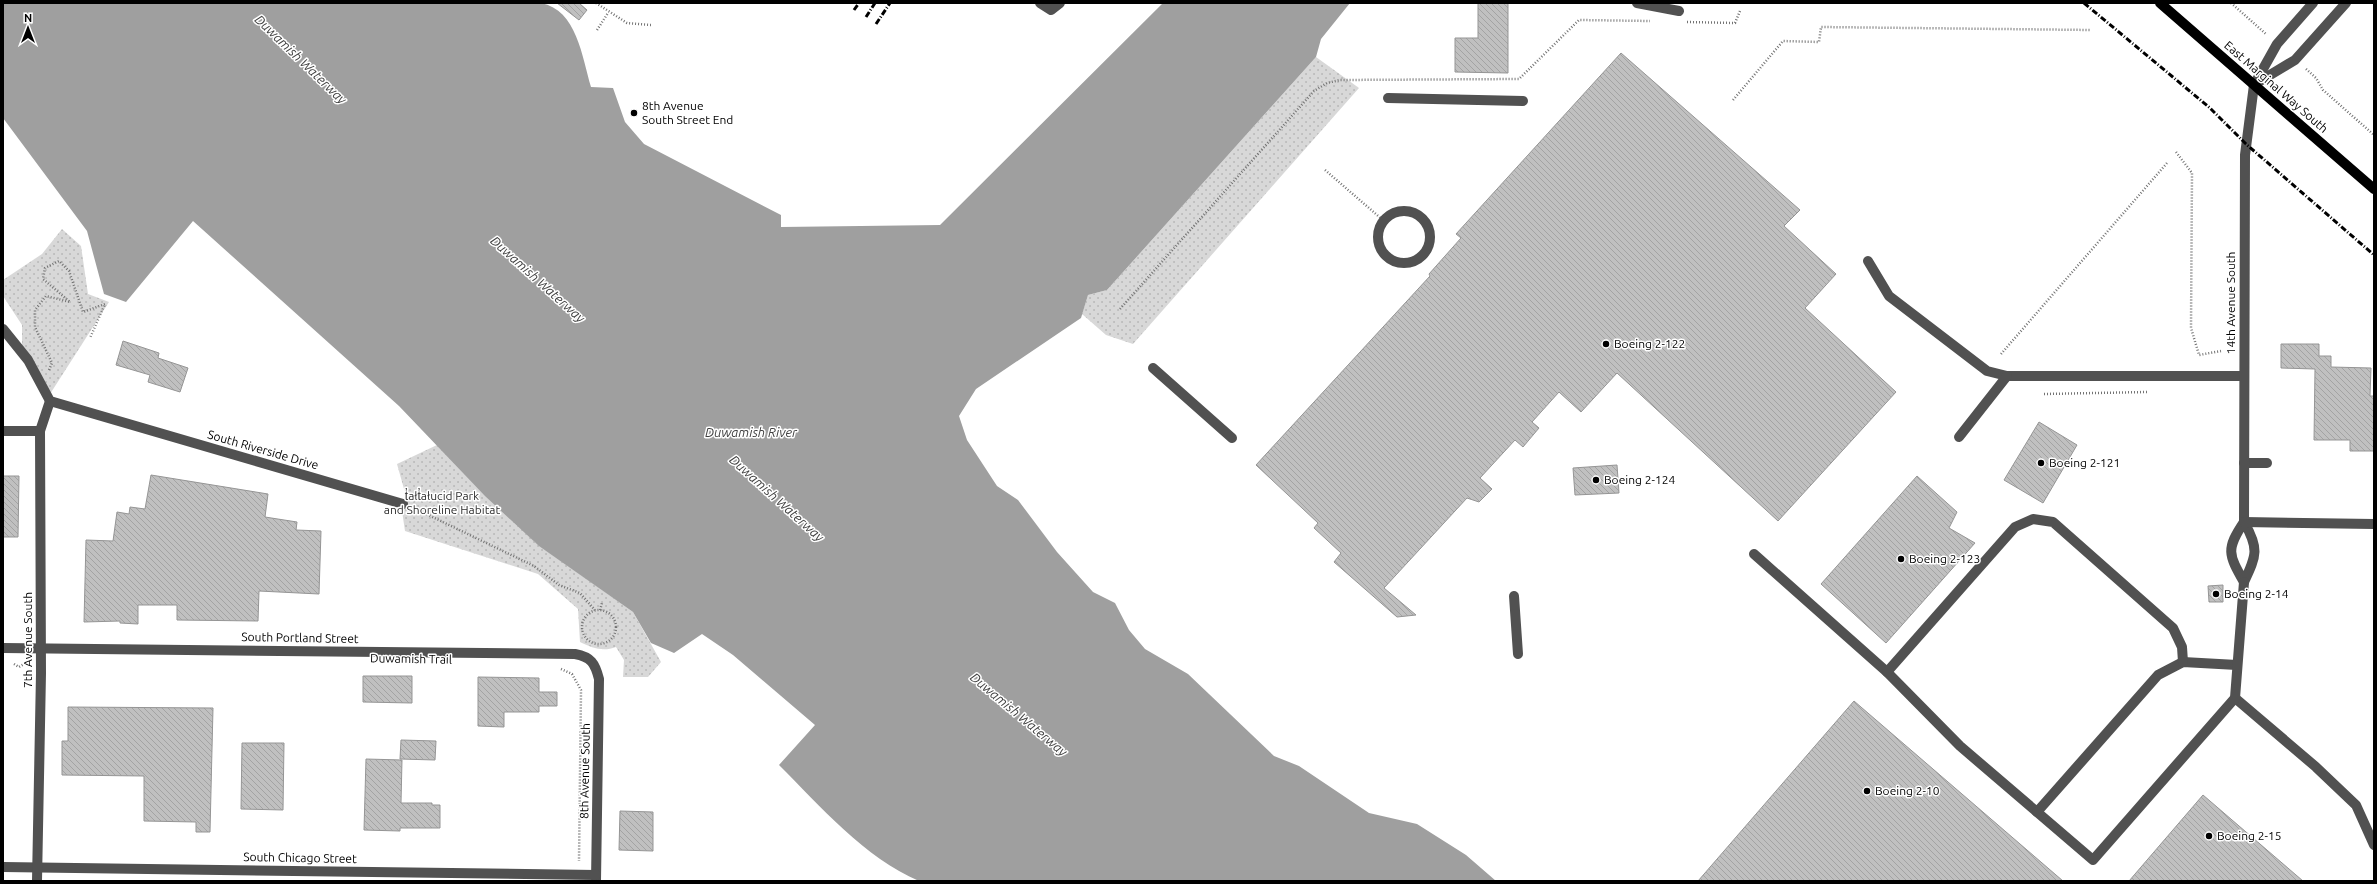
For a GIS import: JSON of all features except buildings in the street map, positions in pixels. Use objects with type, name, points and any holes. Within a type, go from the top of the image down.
[{"type":"main road","name":"East Marginal Way South","points":[[2160,3],[2374,189]]},
{"type":"street","points":[[1040,3],[1051,10],[1060,3]]},
{"type":"street","points":[[1637,3],[1679,11]]},
{"type":"street","points":[[2254,85],[2277,44],[2313,3]]},
{"type":"street","points":[[2254,85],[2295,60],[2346,3]]},
{"type":"street","name":"14th Avenue South","points":[[2244,522],[2245,155],[2254,85]]},
{"type":"street","points":[[1388,98],[1523,101]]},
{"type":"street","points":[[1404,211],[1420,217],[1427,227],[1430,239],[1423,255],[1408,263],[1392,260],[1385,255],[1378,240],[1378,231],[1384,221],[1395,212],[1404,211]]},
{"type":"street","points":[[1868,261],[1889,296],[1987,371],[2007,376],[2244,376]]},
{"type":"street","points":[[3,329],[28,360],[50,401]]},
{"type":"street","points":[[1153,368],[1232,438]]},
{"type":"street","points":[[1959,437],[2007,376]]},
{"type":"street","name":"7th Avenue South","points":[[37,881],[41,648],[40,431],[50,401]]},
{"type":"street","name":"South Riverside Drive","points":[[50,401],[403,504]]},
{"type":"street","points":[[3,431],[40,431]]},
{"type":"street","points":[[2244,463],[2267,463]]},
{"type":"street","points":[[1887,672],[2015,527],[2033,519],[2053,522],[2173,628],[2182,646],[2183,662]]},
{"type":"street","points":[[2244,522],[2374,524]]},
{"type":"street","points":[[2244,522],[2232,540],[2232,559],[2244,582]]},
{"type":"street","points":[[1754,554],[1887,672],[1960,746],[2093,860],[2235,698],[2244,582],[2254,562],[2254,540],[2244,522]]},
{"type":"street","points":[[1514,596],[1518,654]]},
{"type":"street","name":"South Portland Street","points":[[3,648],[575,654],[586,656],[595,662]]},
{"type":"street","name":"8th Avenue South","points":[[595,662],[600,679],[596,878]]},
{"type":"street","points":[[2037,812],[2158,675],[2183,662],[2237,665]]},
{"type":"street","points":[[2235,698],[2316,767],[2356,805],[2374,845]]},
{"type":"street","name":"South Chicago Street","points":[[3,867],[596,878]]},
{"type":"path","points":[[596,3],[627,24],[651,25]]},
{"type":"path","points":[[2231,3],[2256,24]]},
{"type":"path","points":[[597,30],[608,13]]},
{"type":"path","points":[[1733,100],[1784,41],[1819,42],[1821,28],[2091,30]]},
{"type":"path","points":[[2316,78],[2323,90],[2374,135]]},
{"type":"path","points":[[2176,152],[2192,173],[2192,328],[2199,355],[2221,351]]},
{"type":"path","points":[[2002,354],[2167,163]]},
{"type":"path","points":[[1325,170],[1384,221]]},
{"type":"path","points":[[35,374],[50,370],[52,363],[35,327],[35,310],[46,296],[70,302],[43,279],[46,268],[59,261],[69,271],[83,312],[105,304],[90,338]]},
{"type":"path","points":[[2044,394],[2152,392]]},
{"type":"path","points":[[403,504],[465,531],[543,572],[559,586],[580,592],[595,610]]},
{"type":"path","points":[[600,610],[602,603]]},
{"type":"path","points":[[595,610],[600,610],[614,617],[617,627],[610,641],[598,645],[588,640],[582,629],[585,618],[595,610]]},
{"type":"path","points":[[10,664],[16,664],[19,667],[23,664]]},
{"type":"path","points":[[560,669],[572,674],[581,690],[579,854]]},
{"type":"green space","points":[[1316,57],[1359,88],[1133,344],[1106,335],[1082,314],[1088,295],[1107,290]]},
{"type":"green space","points":[[62,229],[81,246],[88,294],[109,302],[50,394],[22,345],[22,325],[3,296],[3,280],[42,254]]},
{"type":"green space","name":"t̓ałt̓ałucid Park and Shoreline Habitat","points":[[437,445],[536,543],[633,612],[661,662],[648,677],[623,677],[624,660],[616,647],[598,649],[580,642],[578,609],[538,574],[405,531],[402,511],[406,496],[397,464]]},
{"type":"water","name":"Duwamish River","points":[[3,3],[541,3],[553,7],[563,15],[576,36],[591,87],[613,88],[625,122],[644,144],[781,215],[781,227],[940,225],[1163,3],[1350,3],[1321,39],[1316,57],[1107,290],[1088,295],[1081,318],[976,389],[959,416],[967,440],[997,486],[1018,500],[1057,552],[1093,592],[1115,603],[1129,630],[1145,649],[1188,674],[1274,756],[1299,766],[1369,813],[1417,824],[1466,855],[1496,881],[919,881],[899,871],[880,859],[844,830],[779,765],[815,725],[733,655],[702,634],[674,653],[651,643],[633,612],[539,546],[485,496],[399,406],[193,221],[126,302],[104,294],[87,231],[3,118]]},
{"type":"railway","points":[[854,10],[859,3]]},
{"type":"railway","points":[[866,17],[875,3]]},
{"type":"railway","points":[[876,24],[890,3]]},
{"type":"railway","points":[[2084,3],[2210,108],[2246,144],[2374,255]]},
{"type":"place","name":"8th Avenue South Street End","points":[[634,113]]},
{"type":"place","name":"Boeing 2-122","points":[[1606,344]]},
{"type":"place","name":"Boeing 2-121","points":[[2041,463]]},
{"type":"place","name":"Boeing 2-124","points":[[1596,480]]},
{"type":"place","name":"Boeing 2-123","points":[[1901,559]]},
{"type":"place","name":"Boeing 2-14","points":[[2216,594]]},
{"type":"place","name":"Boeing 2-10","points":[[1867,791]]},
{"type":"place","name":"Boeing 2-15","points":[[2209,836]]},
{"type":"water label","name":"Duwamish Waterway","points":[[301,59]]},
{"type":"water label","name":"Duwamish Waterway","points":[[538,279]]},
{"type":"water label","name":"Duwamish Waterway","points":[[777,498]]},
{"type":"water label","name":"Duwamish Waterway","points":[[1019,714]]}]
